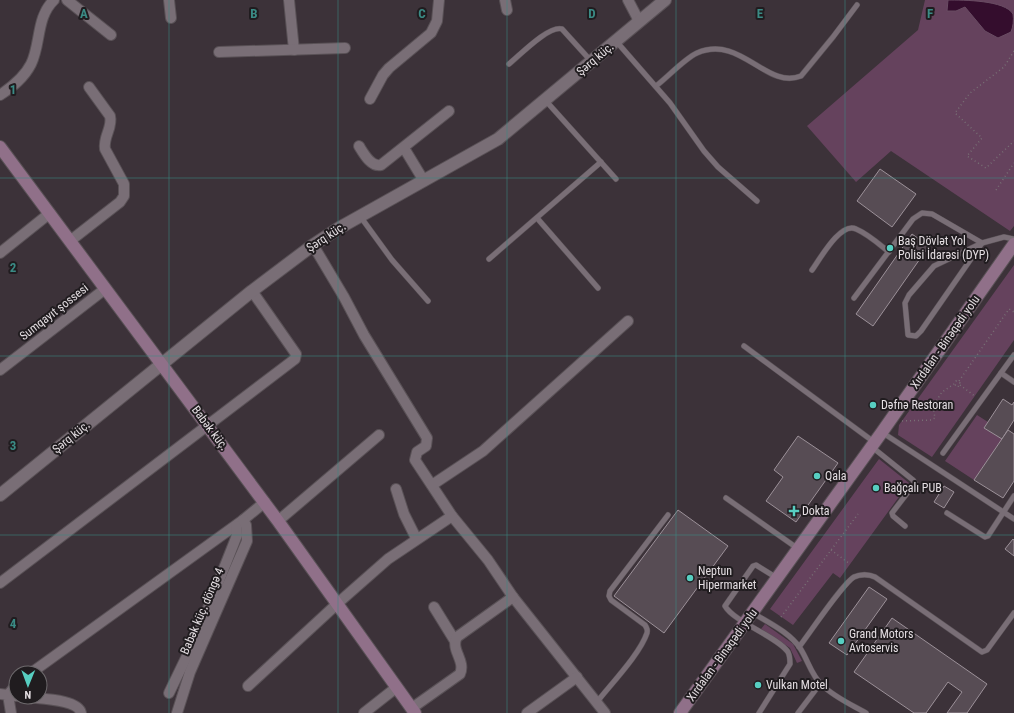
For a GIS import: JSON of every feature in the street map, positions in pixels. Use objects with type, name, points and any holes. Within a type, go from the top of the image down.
[{"type":"main road","name":"Babək küç.","points":[[0,147],[265,502],[414,710]]},
{"type":"main road","name":"Xırdalan - Binəqədi yolu","points":[[680,713],[882,432],[1014,244]]},
{"type":"street","points":[[0,95],[19,81],[31,65],[35,55],[46,9],[54,0]]},
{"type":"street","points":[[67,0],[110,35]]},
{"type":"street","points":[[170,0],[171,18]]},
{"type":"street","points":[[289,0],[294,50]]},
{"type":"street","points":[[370,99],[383,75],[389,68],[436,26],[439,0]]},
{"type":"street","points":[[628,0],[639,21]]},
{"type":"street","name":"Şərq küç.","points":[[0,494],[252,291],[313,245],[360,216],[498,139],[546,101],[665,0]]},
{"type":"street","points":[[219,52],[345,48]]},
{"type":"street","points":[[70,241],[120,202],[125,190],[124,184],[105,149],[104,143],[112,121],[110,116],[88,87]]},
{"type":"street","points":[[359,146],[372,164],[376,166],[381,165],[449,111]]},
{"type":"street","points":[[404,148],[424,181]]},
{"type":"street","points":[[0,253],[50,213]]},
{"type":"street","points":[[313,245],[344,297],[364,335],[427,438],[426,446],[417,452],[415,460],[452,516],[488,560],[513,597],[605,713]]},
{"type":"street","name":"Sumqayıt şossesi","points":[[0,370],[105,288]]},
{"type":"street","points":[[0,583],[208,426],[296,357],[252,291]]},
{"type":"street","points":[[432,485],[483,451],[628,321]]},
{"type":"street","points":[[278,521],[379,435]]},
{"type":"street","points":[[396,489],[404,514],[416,538]]},
{"type":"street","points":[[42,665],[240,523],[265,502]]},
{"type":"street","points":[[248,686],[338,602],[388,559],[416,538],[452,516]]},
{"type":"street","points":[[169,693],[199,631],[232,550],[240,523]]},
{"type":"street","name":"Babək küç. döngə 4","points":[[177,713],[190,672],[246,541],[246,525],[240,523]]},
{"type":"street","points":[[414,710],[460,674],[462,664],[455,647],[457,636],[513,597]]},
{"type":"street","points":[[434,607],[455,641]]},
{"type":"street","points":[[527,713],[576,677]]},
{"type":"street","points":[[364,713],[397,687]]},
{"type":"street","points":[[5,694],[12,713]]},
{"type":"street","points":[[48,700],[69,703],[76,706],[81,713]]},
{"type":"lane","points":[[656,86],[696,54],[715,50],[725,50],[740,54],[776,76],[787,79],[801,76],[833,37],[857,4]]},
{"type":"lane","points":[[509,64],[548,31],[558,28],[562,29],[591,62]]},
{"type":"lane","points":[[616,41],[656,86],[704,152],[718,167],[757,201]]},
{"type":"lane","points":[[546,101],[616,179]]},
{"type":"lane","points":[[489,259],[601,162]]},
{"type":"lane","points":[[854,298],[918,215],[927,213],[982,243]]},
{"type":"lane","points":[[360,216],[392,260],[428,301]]},
{"type":"lane","points":[[537,218],[598,288]]},
{"type":"lane","points":[[812,270],[840,232],[848,228],[856,228],[889,252]]},
{"type":"lane","points":[[982,243],[921,331],[916,336],[908,335],[905,303],[909,295],[934,266],[982,243],[1004,237],[1014,239]]},
{"type":"lane","points":[[744,346],[873,444],[913,480],[915,483],[892,513],[893,516],[905,526]]},
{"type":"lane","points":[[943,454],[1014,355]]},
{"type":"lane","points":[[1001,373],[1014,382]]},
{"type":"lane","points":[[882,432],[1014,518]]},
{"type":"lane","points":[[947,513],[985,537],[988,536],[1014,496]]},
{"type":"lane","points":[[726,498],[798,549]]},
{"type":"lane","points":[[597,702],[635,653],[648,629],[645,625],[611,600],[609,596],[610,591],[668,514]]},
{"type":"lane","points":[[778,578],[756,565],[748,572],[726,606],[727,609],[782,631],[799,646],[820,684],[829,692],[866,713]]},
{"type":"lane","points":[[799,646],[844,588],[853,578],[859,575],[875,577],[982,652],[987,650],[1014,613]]},
{"type":"lane","points":[[749,618],[788,652],[790,658],[790,664],[759,713]]},
{"type":"lane","points":[[798,713],[820,684]]},
{"type":"path","points":[[1014,51],[1004,67],[970,93],[955,113],[982,138],[967,156],[986,168],[1014,141]]},
{"type":"path","points":[[996,190],[1014,163]]},
{"type":"path","points":[[902,421],[931,420],[935,418],[933,406],[942,392],[954,384],[954,382],[958,381],[1009,309],[1014,312]]},
{"type":"path","points":[[958,381],[960,385],[981,400]]},
{"type":"path","points":[[954,384],[955,386],[960,385]]},
{"type":"path","points":[[781,617],[858,514]]},
{"type":"path","points":[[831,550],[850,564]]},
{"type":"shaded area","points":[[925,0],[1014,0],[1014,226],[1010,231],[891,151],[856,182],[807,126],[918,30]]},
{"type":"shaded area","points":[[948,0],[993,3],[1009,9],[1013,14],[1011,32],[998,38],[985,31],[965,7],[956,11],[947,11]]},
{"type":"shaded area","points":[[1014,265],[1014,340],[932,457],[898,435],[899,425]]},
{"type":"shaded area","points":[[977,415],[988,422],[984,428],[1002,439],[974,480],[945,461]]},
{"type":"shaded area","points":[[879,459],[909,483],[840,578],[833,573],[793,625],[770,609]]},
{"type":"shaded area","points":[[765,624],[793,644],[802,661],[797,663],[790,648],[761,629]]},
{"type":"building","points":[[880,169],[916,194],[892,227],[857,201]]},
{"type":"building","points":[[912,234],[929,246],[873,326],[856,314]]},
{"type":"building","points":[[1003,399],[1012,405],[1014,402],[1014,420],[1002,439],[984,428]]},
{"type":"building","points":[[1008,430],[1014,434],[1014,481],[1003,498],[974,480]]},
{"type":"building","points":[[798,436],[838,463],[796,522],[766,501],[783,477],[774,470]]},
{"type":"building","points":[[944,486],[954,492],[944,508],[934,502]]},
{"type":"building","points":[[678,510],[728,546],[664,633],[614,596]]},
{"type":"building","points":[[1013,539],[1014,540],[1014,556],[1005,549]]},
{"type":"building","points":[[869,587],[887,599],[847,655],[829,643]]},
{"type":"building","points":[[892,618],[987,684],[967,713],[947,713],[962,692],[948,682],[926,713],[914,713],[854,672]]},
{"type":"waterway","points":[[229,568],[243,536]]},
{"type":"waterway","points":[[177,698],[182,682]]},
{"type":"place","name":"Baş Dövlət Yol Polisi İdarəsi (DYP)","points":[[890,248]]},
{"type":"place","name":"Dəfnə Restoran","points":[[873,405]]},
{"type":"place","name":"Qala","points":[[817,476]]},
{"type":"place","name":"Bağçalı PUB","points":[[876,488]]},
{"type":"place","name":"Dokta","points":[[794,511]]},
{"type":"place","name":"Neptun Hipermarket","points":[[690,578]]},
{"type":"place","name":"Grand Motors Avtoservis","points":[[841,641]]},
{"type":"place","name":"Vulkan Motel","points":[[758,685]]}]
